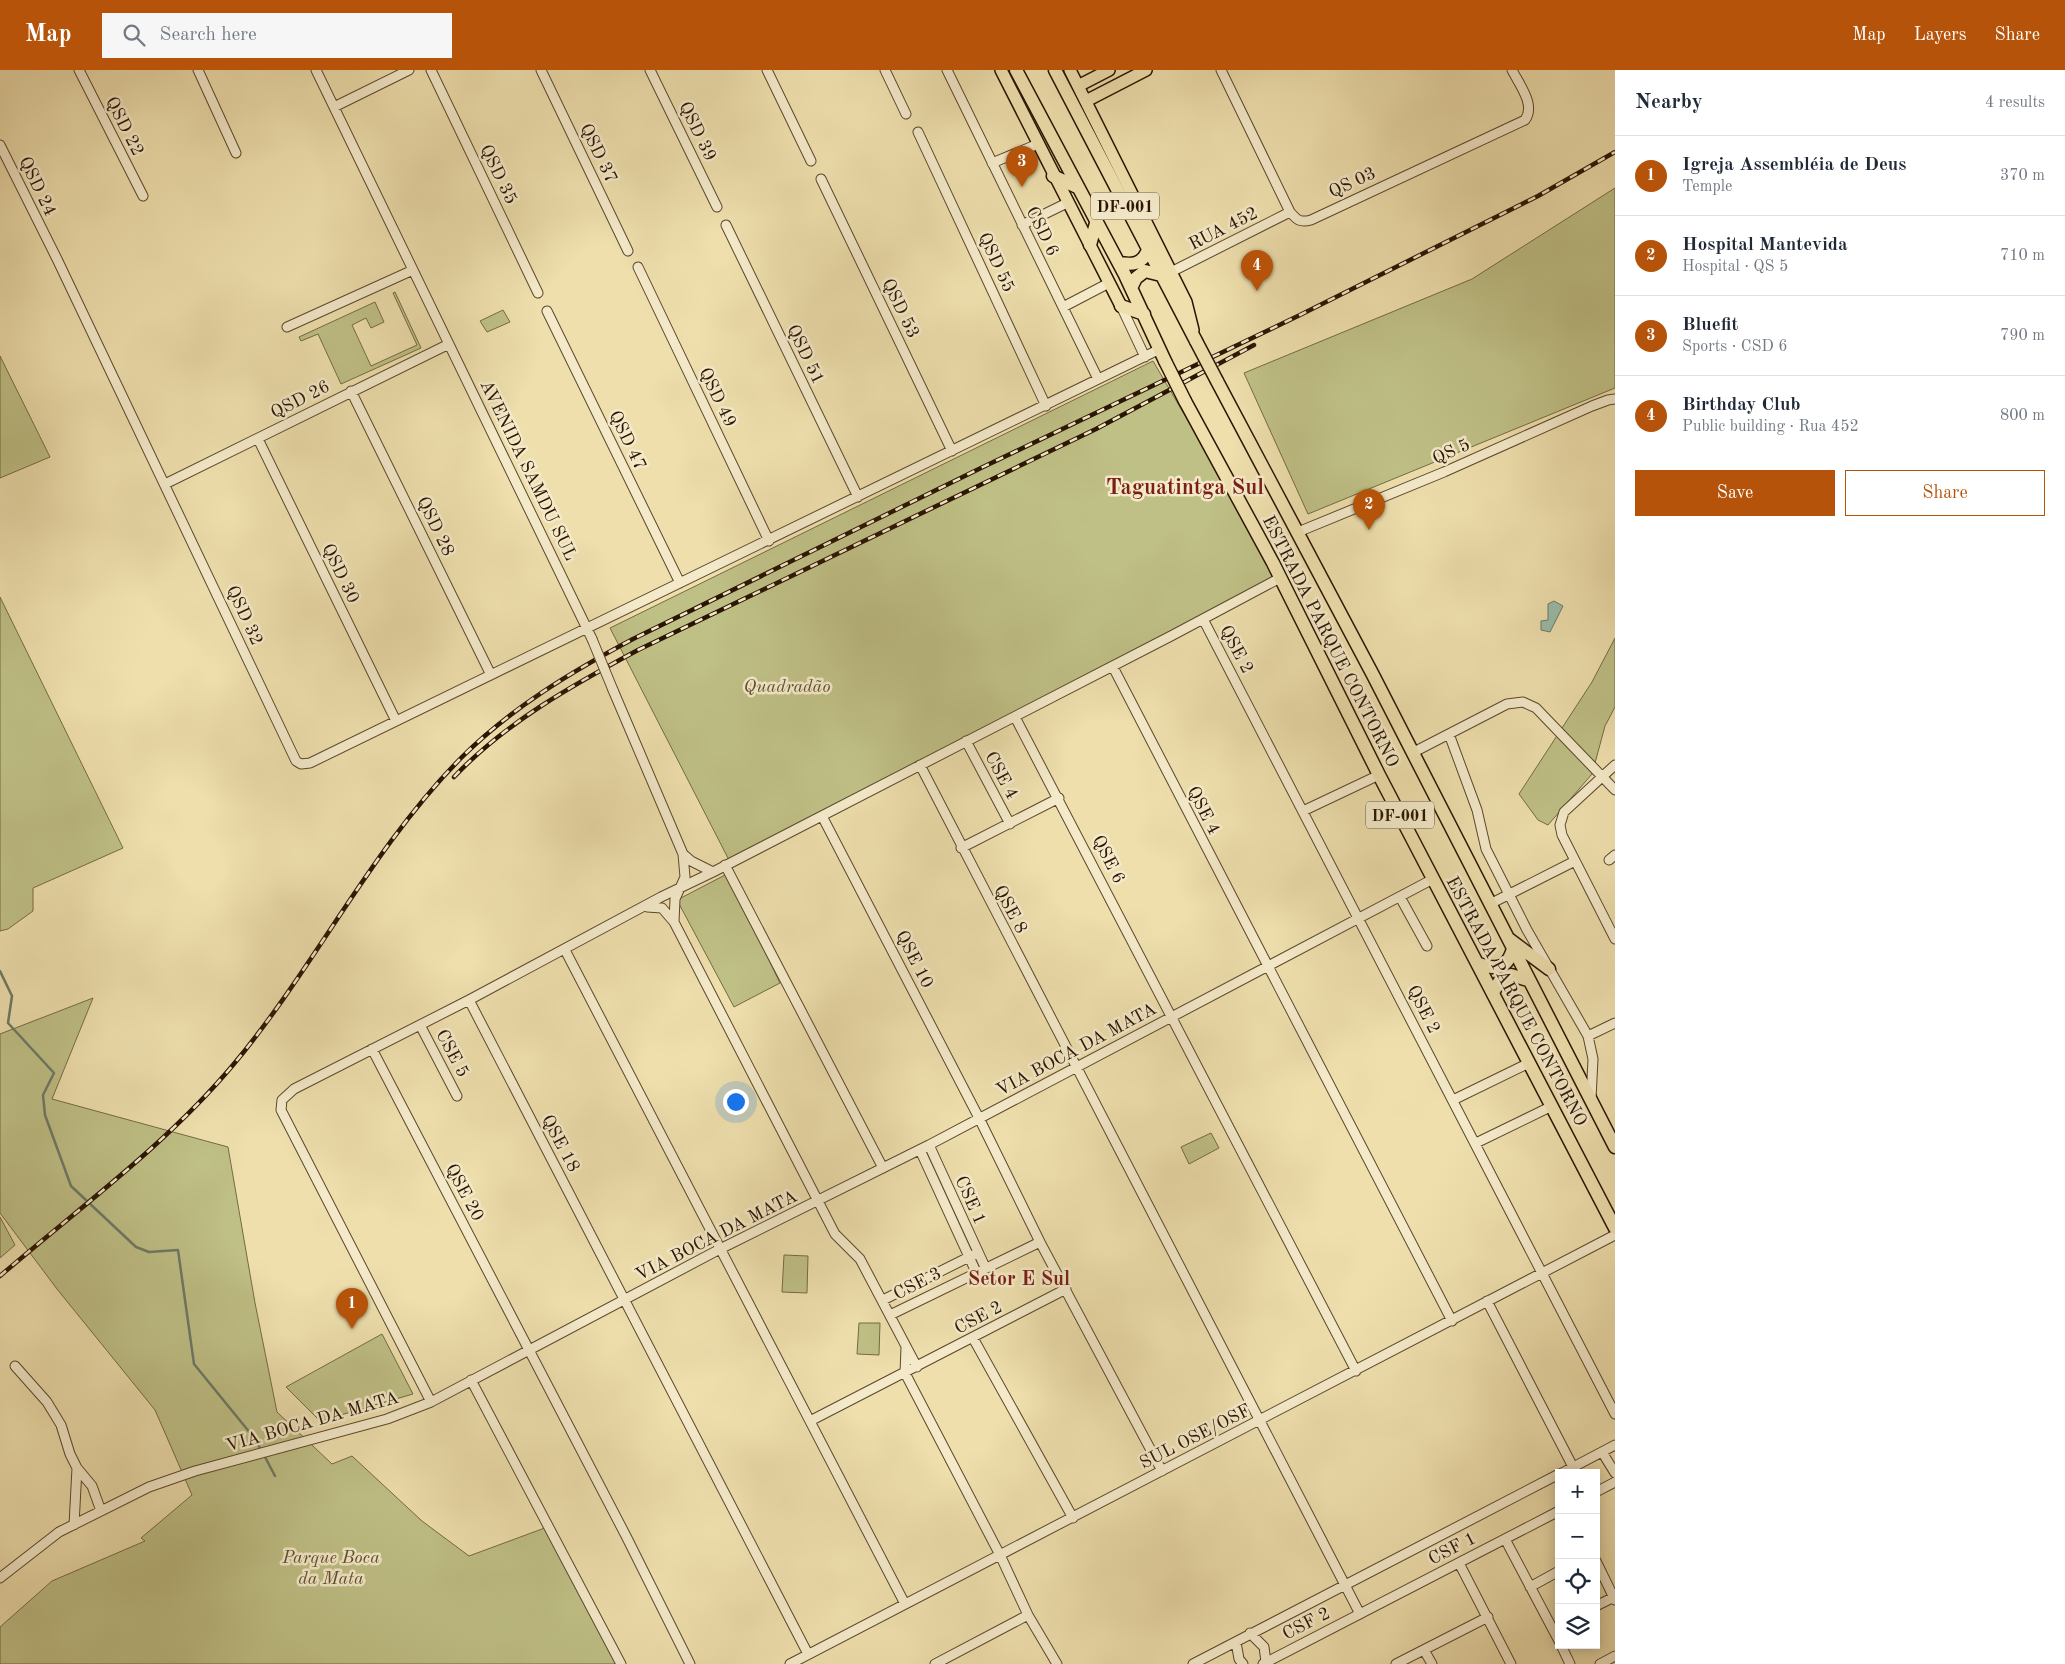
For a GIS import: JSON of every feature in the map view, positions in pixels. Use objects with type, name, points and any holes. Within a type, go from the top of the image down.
[{"type":"highway","name":"ESTRADA PARQUE CONTORNO","points":[[1016,70],[1119,263],[1185,401],[1280,578],[1379,775],[1615,1228]]},
{"type":"highway","name":"ESTRADA PARQUE CONTORNO","points":[[1055,70],[1148,250],[1166,274],[1195,340],[1298,532],[1615,1147]]},
{"type":"highway","points":[[1053,176],[1077,187]]},
{"type":"highway","points":[[1118,192],[1122,176]]},
{"type":"highway","points":[[1090,245],[1096,223]]},
{"type":"highway","points":[[1119,263],[1137,264],[1148,250]]},
{"type":"highway","points":[[1131,288],[1136,278],[1145,271],[1166,274]]},
{"type":"highway","points":[[1121,306],[1144,314]]},
{"type":"highway","points":[[1478,964],[1490,968],[1505,965],[1510,961],[1510,944]]},
{"type":"highway","points":[[1510,944],[1549,968]]},
{"type":"highway","points":[[1493,993],[1499,982],[1511,975],[1528,980]]},
{"type":"main road","points":[[1001,70],[1053,176],[1121,306]]},
{"type":"main road","points":[[1070,70],[1122,176],[1166,274]]},
{"type":"main road","points":[[1078,86],[1110,70]]},
{"type":"main road","points":[[1118,70],[1124,81]]},
{"type":"main road","points":[[1086,101],[1146,70]]},
{"type":"street","name":"QSD 22","points":[[79,70],[143,196]]},
{"type":"street","points":[[198,70],[236,153]]},
{"type":"street","name":"AVENIDA SAMDU SUL","points":[[316,70],[587,628],[683,854],[686,873],[675,900],[674,922]]},
{"type":"street","points":[[334,107],[409,70]]},
{"type":"street","name":"QSD 35","points":[[431,70],[538,293]]},
{"type":"street","name":"QSD 37","points":[[541,70],[628,251]]},
{"type":"street","name":"QSD 39","points":[[650,70],[717,207]]},
{"type":"street","points":[[767,70],[810,161]]},
{"type":"street","points":[[884,70],[906,114]]},
{"type":"street","name":"CSD 6","points":[[947,70],[1098,379]]},
{"type":"street","points":[[1221,70],[1290,212]]},
{"type":"street","name":"QS 03","points":[[1290,212],[1296,220],[1311,220],[1525,120],[1528,115],[1528,104],[1512,70]]},
{"type":"street","name":"QSD 55","points":[[918,132],[1046,406]]},
{"type":"street","points":[[992,163],[1038,144]]},
{"type":"street","name":"QSD 24","points":[[0,145],[165,484]]},
{"type":"street","name":"QSD 53","points":[[821,179],[952,451]]},
{"type":"street","points":[[1022,225],[1067,202]]},
{"type":"street","name":"RUA 452","points":[[1166,274],[1290,212]]},
{"type":"street","name":"QSD 51","points":[[726,225],[858,496]]},
{"type":"street","name":"QSD 49","points":[[638,267],[769,541]]},
{"type":"street","points":[[287,327],[413,270]]},
{"type":"street","points":[[1063,307],[1109,283]]},
{"type":"street","points":[[1121,306],[1145,357]]},
{"type":"street","name":"QSD 47","points":[[546,311],[680,583]]},
{"type":"street","name":"QSD 26","points":[[165,484],[449,344]]},
{"type":"street","points":[[396,721],[769,541],[1098,379],[1145,357],[1162,355]]},
{"type":"street","name":"QSD 28","points":[[352,391],[491,675]]},
{"type":"street","name":"QS 5","points":[[1298,532],[1444,472],[1592,406],[1608,400],[1615,400]]},
{"type":"street","name":"QSD 30","points":[[258,439],[396,721]]},
{"type":"street","name":"QSD 32","points":[[165,484],[296,761],[302,764],[310,763],[396,721]]},
{"type":"street","points":[[431,1402],[281,1110],[282,1100],[294,1089],[469,1000],[680,888],[1015,717],[1280,578]]},
{"type":"street","name":"QSE 2","points":[[1203,619],[1615,1414]]},
{"type":"street","name":"QSE 4","points":[[1113,666],[1452,1321]]},
{"type":"street","points":[[1412,753],[1499,707],[1514,702],[1523,702],[1536,708],[1615,790]]},
{"type":"street","name":"QSE 6","points":[[1015,717],[1059,798],[1356,1371]]},
{"type":"street","points":[[1449,734],[1477,810],[1486,850],[1588,1036],[1593,1059],[1591,1102]]},
{"type":"street","name":"CSE 4","points":[[966,741],[1010,824]]},
{"type":"street","name":"QSE 8","points":[[920,765],[961,848],[1360,1614]]},
{"type":"street","points":[[1615,765],[1564,812],[1561,819],[1562,835],[1615,939]]},
{"type":"street","points":[[1303,811],[1379,775]]},
{"type":"street","points":[[961,848],[1059,798]]},
{"type":"street","name":"QSE 10","points":[[822,816],[979,1118],[1040,1242],[1162,1471]]},
{"type":"street","points":[[683,854],[691,862],[713,872]]},
{"type":"street","points":[[1490,904],[1575,861]]},
{"type":"street","points":[[725,866],[883,1168]]},
{"type":"street","name":"VIA BOCA DA MATA","points":[[0,1578],[59,1532],[149,1486],[195,1471],[387,1419],[431,1402],[626,1301],[720,1249],[920,1150],[1433,879]]},
{"type":"street","points":[[1400,896],[1427,946]]},
{"type":"street","points":[[644,907],[662,908],[674,922],[835,1234],[860,1260],[917,1367]]},
{"type":"street","points":[[565,950],[905,1604]]},
{"type":"street","name":"QSE 18","points":[[469,1000],[808,1654]]},
{"type":"street","points":[[1588,1036],[1615,1022]]},
{"type":"street","name":"CSE 5","points":[[420,1025],[457,1096]]},
{"type":"street","name":"QSE 20","points":[[372,1050],[690,1664]]},
{"type":"street","points":[[1453,1100],[1529,1063]]},
{"type":"street","points":[[1476,1143],[1552,1106]]},
{"type":"street","name":"CSE 1","points":[[929,1145],[974,1255]]},
{"type":"street","name":"CSE 1","points":[[920,1150],[981,1270]]},
{"type":"street","name":"SUL OSE/OSF","points":[[790,1664],[1615,1235]]},
{"type":"street","name":"CSE 3","points":[[890,1315],[1040,1242]]},
{"type":"street","name":"CSE 3","points":[[882,1300],[974,1255]]},
{"type":"street","name":"CSE 2","points":[[810,1421],[1066,1289]]},
{"type":"street","points":[[1487,1302],[1573,1467]]},
{"type":"street","points":[[973,1338],[1073,1518]]},
{"type":"street","points":[[906,1346],[905,1373],[1000,1555],[1028,1615],[1057,1664]]},
{"type":"street","points":[[15,1366],[47,1402],[61,1425],[70,1454],[77,1468],[92,1486],[101,1511]]},
{"type":"street","points":[[471,1380],[620,1664]]},
{"type":"street","points":[[1569,1469],[1615,1445]]},
{"type":"street","points":[[1602,1452],[1615,1473]]},
{"type":"street","points":[[74,1524],[77,1468]]},
{"type":"street","points":[[1193,1664],[1450,1529],[1555,1476]]},
{"type":"street","points":[[1600,1490],[1615,1482]]},
{"type":"street","name":"CSF 1","points":[[1360,1614],[1555,1513]]},
{"type":"street","points":[[1506,1539],[1530,1587],[1555,1626]]},
{"type":"street","points":[[1459,1563],[1511,1664]]},
{"type":"street","points":[[1600,1569],[1614,1599],[1600,1604]]},
{"type":"street","points":[[1530,1587],[1555,1573]]},
{"type":"street","name":"CSF 2","points":[[1264,1663],[1360,1614]]},
{"type":"street","points":[[935,1664],[1028,1615]]},
{"type":"street","points":[[1396,1664],[1488,1617]]},
{"type":"street","points":[[1250,1633],[1264,1647],[1264,1663]]},
{"type":"street","points":[[1236,1642],[1238,1659],[1242,1664]]},
{"type":"street","points":[[1563,1649],[1570,1664]]},
{"type":"street","points":[[1424,1650],[1432,1664]]},
{"type":"street","points":[[1600,1664],[1615,1656]]},
{"type":"green space","points":[[1615,188],[1615,388],[1308,514],[1244,373],[1472,279]]},
{"type":"green space","points":[[395,292],[421,348],[341,384],[318,334],[301,341],[299,337],[375,302],[384,322],[371,328],[366,318],[352,325],[371,366],[417,345],[393,293]]},
{"type":"green space","points":[[503,310],[510,322],[487,332],[480,321]]},
{"type":"green space","points":[[0,356],[50,457],[0,478]]},
{"type":"green space","name":"Quadradão","points":[[1153,361],[1280,578],[730,862],[610,628]]},
{"type":"green space","points":[[0,597],[123,848],[33,888],[33,911],[8,929],[0,931]]},
{"type":"green space","points":[[1615,638],[1615,707],[1605,726],[1592,774],[1548,825],[1538,820],[1519,794],[1592,682]]},
{"type":"green space","points":[[727,874],[780,983],[734,1007],[677,900]]},
{"type":"green space","name":"Parque Boca da Mata","points":[[93,998],[52,1099],[228,1147],[255,1303],[277,1412],[332,1464],[352,1456],[422,1521],[469,1556],[550,1526],[620,1664],[0,1664],[0,1627],[52,1581],[145,1541],[141,1538],[192,1495],[155,1410],[57,1289],[0,1213],[0,1034]]},
{"type":"green space","points":[[1211,1133],[1219,1148],[1189,1164],[1181,1147]]},
{"type":"green space","points":[[0,1217],[15,1245],[0,1258]]},
{"type":"green space","points":[[784,1255],[808,1256],[807,1293],[782,1292]]},
{"type":"green space","points":[[859,1323],[880,1323],[879,1355],[857,1354]]},
{"type":"green space","points":[[382,1334],[413,1394],[320,1421],[286,1387]]},
{"type":"shaded area","points":[[1554,601],[1563,606],[1550,632],[1541,630],[1541,621],[1548,620],[1548,604]]},
{"type":"waterway","points":[[0,971],[12,996],[8,1023],[54,1073],[43,1095],[45,1115],[71,1186],[136,1247],[149,1252],[178,1250],[194,1364],[255,1439],[261,1450]]},
{"type":"waterway","points":[[264,1455],[275,1476]]},
{"type":"railway","points":[[0,1276],[151,1149],[207,1094],[263,1027],[371,869],[429,793],[480,740],[521,707],[587,664],[633,639],[983,467],[1300,315],[1538,196],[1615,152]]},
{"type":"railway","points":[[454,777],[496,739],[541,706],[638,650],[1096,429],[1254,345]]},
{"type":"place","name":"Bluefit","points":[[1022,187]]},
{"type":"place","name":"Birthday Club","points":[[1257,291]]},
{"type":"place","name":"Hospital Mantevida","points":[[1369,530]]},
{"type":"place","name":"Igreja Assembléia de Deus","points":[[352,1329]]},
{"type":"district","name":"Taguatintga Sul","points":[[1185,486]]},
{"type":"district","name":"Setor E Sul","points":[[1019,1278]]}]
